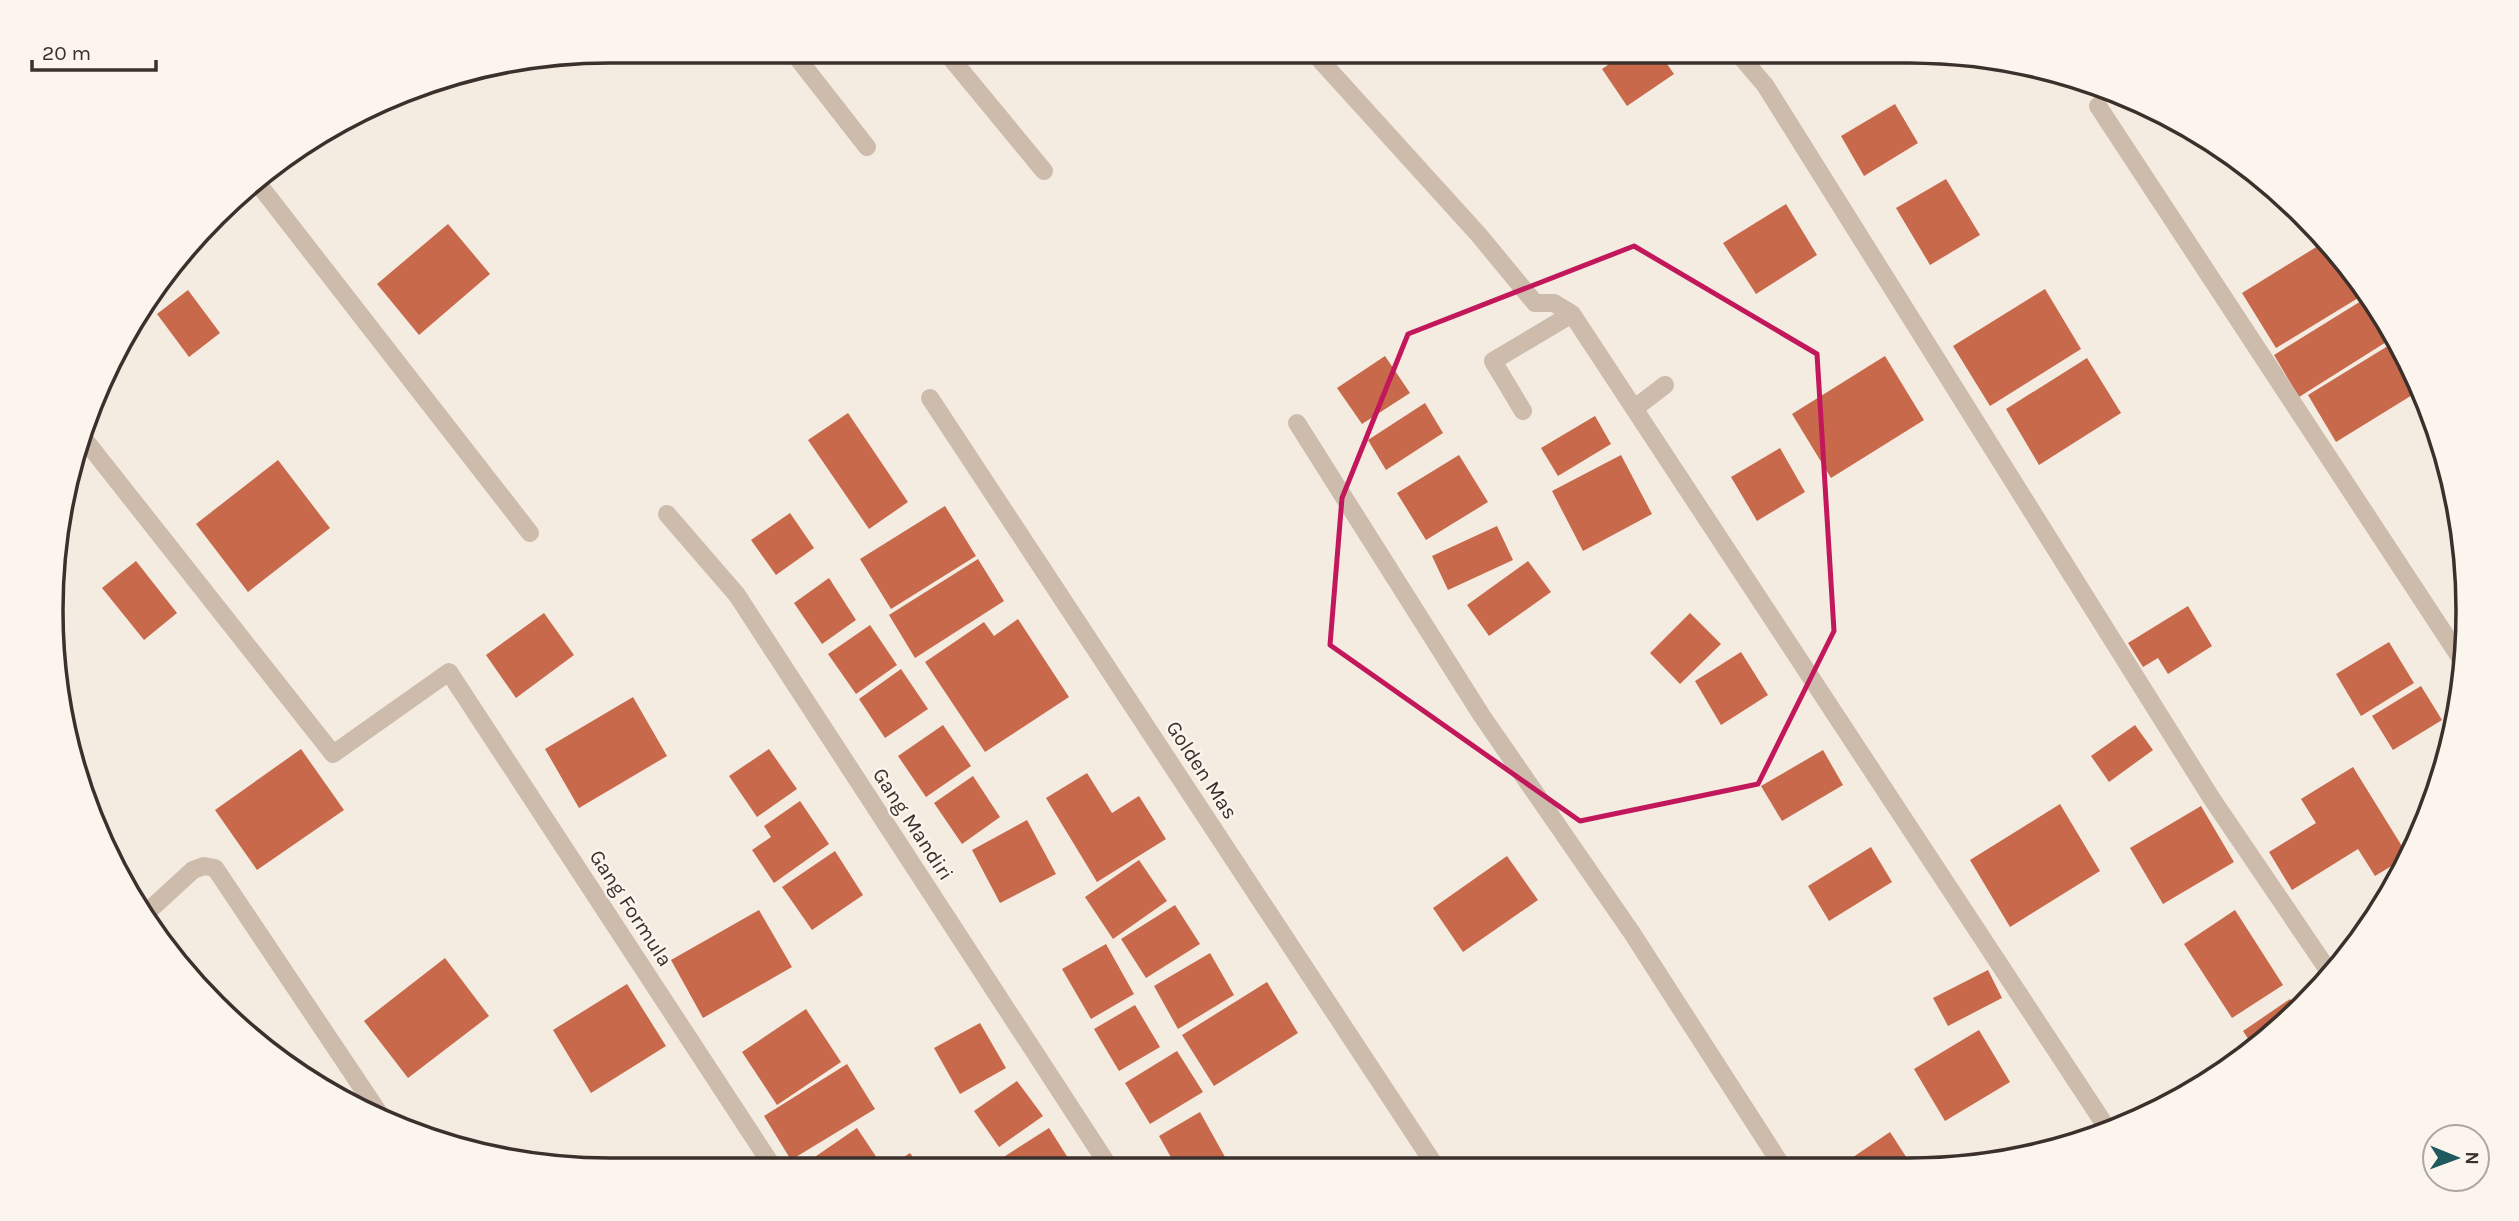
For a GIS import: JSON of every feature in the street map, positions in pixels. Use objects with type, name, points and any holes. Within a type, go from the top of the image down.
[{"type":"street","points":[[801,63],[867,147]]},
{"type":"street","points":[[956,63],[1044,171]]},
{"type":"street","points":[[1323,63],[1478,234],[1535,303],[1554,303],[1572,314],[2103,1122]]},
{"type":"street","points":[[1746,63],[1765,85],[2212,799],[2325,965]]},
{"type":"street","points":[[2098,106],[2455,649]]},
{"type":"street","points":[[262,189],[530,533]]},
{"type":"street","points":[[1523,411],[1493,361],[1572,314]]},
{"type":"street","points":[[1635,408],[1665,385]]},
{"type":"street","name":"Golden Mas","points":[[930,398],[1430,1158]]},
{"type":"street","points":[[1297,423],[1482,716],[1632,933],[1777,1158]]},
{"type":"street","name":"Gang Formula","points":[[89,444],[333,754],[449,672],[767,1158]]},
{"type":"street","name":"Gang Mandiri","points":[[667,514],[737,595],[1103,1158]]},
{"type":"street","points":[[151,909],[193,870],[204,866],[215,868],[373,1104]]},
{"type":"highlighted area","points":[[1634,246],[1817,354],[1834,631],[1758,784],[1580,821],[1330,645],[1342,498],[1408,334]]},
{"type":"building","points":[[1611,63],[1666,63],[1674,74],[1627,106],[1602,69]]},
{"type":"building","points":[[1895,104],[1918,143],[1864,176],[1841,136]]},
{"type":"building","points":[[1946,179],[1980,235],[1930,265],[1896,208]]},
{"type":"building","points":[[1786,204],[1817,255],[1756,294],[1723,243]]},
{"type":"building","points":[[448,224],[490,274],[419,335],[377,284]]},
{"type":"building","points":[[2317,247],[2358,298],[2276,348],[2242,293]]},
{"type":"building","points":[[2045,289],[2081,349],[1990,406],[1953,346]]},
{"type":"building","points":[[188,290],[220,333],[189,357],[157,314]]},
{"type":"building","points":[[2361,301],[2386,342],[2299,397],[2274,355]]},
{"type":"building","points":[[2388,346],[2412,395],[2336,442],[2308,395]]},
{"type":"building","points":[[1385,356],[1410,393],[1362,424],[1337,388]]},
{"type":"building","points":[[1885,356],[1924,420],[1831,478],[1792,414]]},
{"type":"building","points":[[2087,358],[2121,413],[2039,465],[2006,409]]},
{"type":"building","points":[[1425,403],[1443,433],[1386,470],[1368,440]]},
{"type":"building","points":[[848,413],[908,502],[869,529],[808,440]]},
{"type":"building","points":[[1595,416],[1611,444],[1558,476],[1541,448]]},
{"type":"building","points":[[1780,448],[1805,492],[1757,521],[1731,477]]},
{"type":"building","points":[[1459,455],[1488,502],[1426,540],[1397,493]]},
{"type":"building","points":[[1621,455],[1652,514],[1583,551],[1552,491]]},
{"type":"building","points":[[278,460],[330,528],[248,592],[196,524]]},
{"type":"building","points":[[945,506],[976,556],[891,609],[860,559]]},
{"type":"building","points":[[790,513],[814,548],[776,575],[751,540]]},
{"type":"building","points":[[1497,526],[1513,560],[1448,590],[1432,556]]},
{"type":"building","points":[[978,559],[1004,601],[915,658],[889,615]]},
{"type":"building","points":[[136,561],[177,613],[144,640],[102,588]]},
{"type":"building","points":[[1528,561],[1551,592],[1489,636],[1467,605]]},
{"type":"building","points":[[829,578],[856,620],[822,644],[794,603]]},
{"type":"building","points":[[2188,606],[2212,646],[2168,674],[2158,658],[2143,667],[2128,643]]},
{"type":"building","points":[[544,613],[574,655],[516,698],[486,655]]},
{"type":"building","points":[[1690,613],[1721,644],[1680,684],[1650,653]]},
{"type":"building","points":[[1018,619],[1069,697],[985,752],[925,662],[984,622],[994,636]]},
{"type":"building","points":[[870,625],[897,665],[856,694],[828,654]]},
{"type":"building","points":[[2389,642],[2414,683],[2361,716],[2336,674]]},
{"type":"building","points":[[1741,652],[1768,695],[1721,725],[1695,681]]},
{"type":"building","points":[[901,669],[928,709],[885,738],[859,699]]},
{"type":"building","points":[[2421,686],[2442,720],[2393,750],[2372,716]]},
{"type":"building","points":[[633,697],[667,756],[579,808],[545,749]]},
{"type":"building","points":[[943,725],[971,766],[926,797],[898,756]]},
{"type":"building","points":[[2135,725],[2153,750],[2109,782],[2091,756]]},
{"type":"building","points":[[301,749],[344,810],[257,870],[215,810]]},
{"type":"building","points":[[769,749],[797,789],[757,817],[729,776]]},
{"type":"building","points":[[1823,750],[1843,785],[1782,821],[1761,786]]},
{"type":"building","points":[[2353,767],[2403,847],[2394,865],[2375,876],[2358,849],[2292,890],[2269,852],[2316,823],[2301,799]]},
{"type":"building","points":[[1087,773],[1112,813],[1139,796],[1166,839],[1097,882],[1046,798]]},
{"type":"building","points":[[973,776],[1000,817],[962,844],[934,803]]},
{"type":"building","points":[[800,801],[829,844],[774,883],[752,850],[771,837],[764,826]]},
{"type":"building","points":[[2060,804],[2100,871],[2010,927],[1970,860]]},
{"type":"building","points":[[2201,806],[2234,862],[2163,904],[2130,848]]},
{"type":"building","points":[[1027,820],[1056,874],[1000,903],[972,850]]},
{"type":"building","points":[[1871,847],[1892,882],[1829,921],[1808,886]]},
{"type":"building","points":[[835,851],[863,895],[812,930],[782,887]]},
{"type":"building","points":[[1507,856],[1538,900],[1463,952],[1433,908]]},
{"type":"building","points":[[1139,860],[1167,901],[1113,939],[1085,897]]},
{"type":"building","points":[[1175,905],[1200,944],[1146,978],[1121,939]]},
{"type":"building","points":[[759,910],[792,967],[703,1018],[671,960]]},
{"type":"building","points":[[2235,910],[2283,985],[2232,1018],[2184,944]]},
{"type":"building","points":[[1106,944],[1134,994],[1091,1019],[1062,969]]},
{"type":"building","points":[[1210,953],[1234,995],[1178,1029],[1154,986]]},
{"type":"building","points":[[445,958],[489,1016],[408,1078],[364,1021]]},
{"type":"building","points":[[1988,970],[2002,998],[1948,1026],[1933,998]]},
{"type":"building","points":[[1267,982],[1298,1033],[1214,1086],[1182,1035]]},
{"type":"building","points":[[627,984],[666,1046],[591,1093],[553,1030]]},
{"type":"building","points":[[2290,999],[2292,1002],[2249,1039],[2243,1031]]},
{"type":"building","points":[[1135,1005],[1160,1047],[1119,1071],[1094,1029]]},
{"type":"building","points":[[806,1009],[841,1062],[777,1105],[742,1052]]},
{"type":"building","points":[[980,1023],[1006,1068],[960,1094],[934,1048]]},
{"type":"building","points":[[1979,1030],[2010,1082],[1945,1121],[1914,1069]]},
{"type":"building","points":[[1177,1051],[1203,1092],[1150,1124],[1125,1083]]},
{"type":"building","points":[[847,1064],[875,1109],[794,1158],[790,1158],[764,1116]]},
{"type":"building","points":[[1017,1081],[1043,1116],[999,1147],[974,1111]]},
{"type":"building","points":[[1200,1112],[1226,1158],[1171,1158],[1159,1136]]},
{"type":"building","points":[[857,1128],[877,1158],[813,1158]]},
{"type":"building","points":[[1049,1128],[1068,1158],[1002,1158]]},
{"type":"building","points":[[1890,1132],[1907,1158],[1852,1158]]}]
